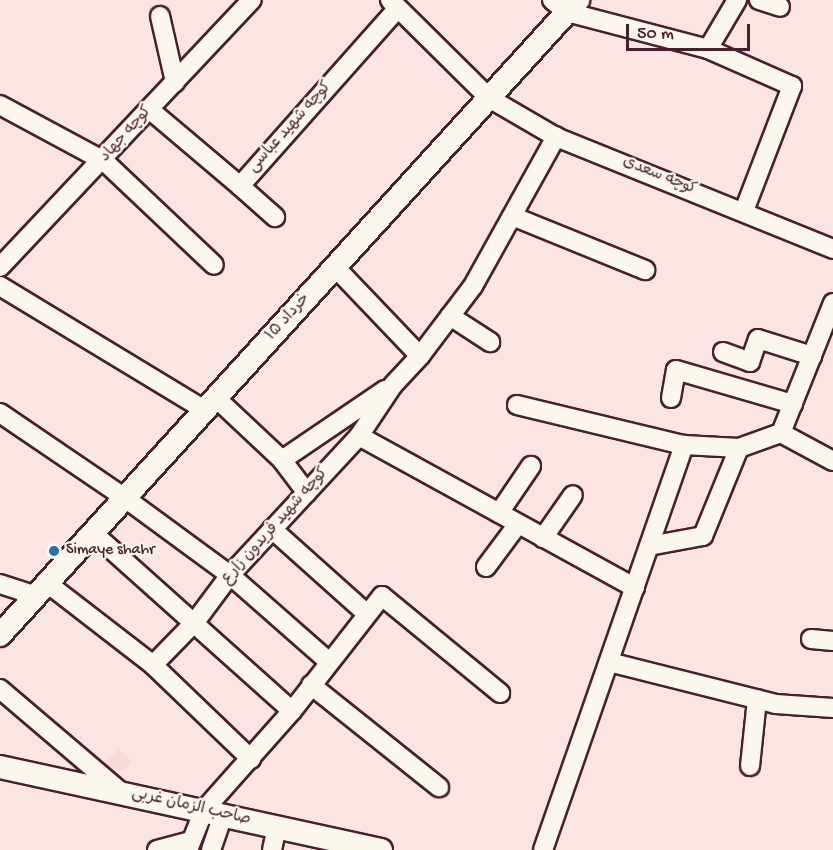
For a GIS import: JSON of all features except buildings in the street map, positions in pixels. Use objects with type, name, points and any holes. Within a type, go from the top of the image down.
[{"type":"main road","name":"۱۵ خرداد","points":[[0,635],[489,98],[566,4]]},
{"type":"main road","name":"صاحب الزمان غربی","points":[[0,767],[213,812],[355,847],[381,850]]},
{"type":"street","name":"کوچه جهاد","points":[[0,267],[104,161],[149,109],[252,0]]},
{"type":"street","points":[[708,49],[737,0]]},
{"type":"street","points":[[759,0],[780,7]]},
{"type":"street","name":"کوچه سعدی","points":[[394,4],[489,98],[556,137],[744,211],[833,249]]},
{"type":"street","name":"کوچه شهید عباسی","points":[[149,109],[240,186],[394,4]]},
{"type":"street","points":[[566,4],[708,49],[792,86],[744,211]]},
{"type":"street","points":[[160,16],[175,82]]},
{"type":"street","points":[[0,105],[104,161],[214,265]]},
{"type":"street","name":"کوچه شهید فریدون زارع","points":[[153,665],[195,622],[230,575],[359,436],[393,385],[420,356],[473,286],[556,137]]},
{"type":"street","points":[[240,186],[275,217]]},
{"type":"street","points":[[512,216],[645,270]]},
{"type":"street","points":[[335,267],[420,356]]},
{"type":"street","points":[[0,286],[210,404],[282,460],[307,493]]},
{"type":"street","points":[[517,405],[684,445],[739,448],[781,433],[833,303]]},
{"type":"street","points":[[450,316],[490,342]]},
{"type":"street","points":[[723,352],[750,362],[759,339],[812,356]]},
{"type":"street","points":[[671,398],[676,370],[793,404]]},
{"type":"street","name":"کوچه شهید فریدون زارع","points":[[282,460],[393,385]]},
{"type":"street","points":[[0,413],[125,498],[230,575],[329,662]]},
{"type":"street","points":[[781,433],[833,461]]},
{"type":"street","points":[[359,436],[635,588]]},
{"type":"street","points":[[543,850],[684,445]]},
{"type":"street","points":[[649,546],[704,536],[739,448]]},
{"type":"street","points":[[499,513],[531,466]]},
{"type":"street","points":[[543,538],[573,495]]},
{"type":"street","points":[[486,567],[518,524]]},
{"type":"street","points":[[272,529],[366,613]]},
{"type":"street","points":[[93,533],[292,711]]},
{"type":"street","points":[[0,584],[42,590],[153,665],[251,759]]},
{"type":"street","points":[[157,850],[189,845],[251,759],[292,711],[366,613],[382,596],[501,693]]},
{"type":"street","points":[[811,639],[833,641]]},
{"type":"street","points":[[609,662],[757,699],[833,706]]},
{"type":"street","points":[[311,686],[439,787]]},
{"type":"street","points":[[0,689],[121,792]]},
{"type":"street","points":[[750,766],[757,699]]},
{"type":"street","points":[[211,850],[213,812]]},
{"type":"street","points":[[272,850],[278,827]]},
{"type":"shaded area","points":[[118,749],[132,762],[122,771],[103,766]]},
{"type":"place","name":"Simaye shahr","points":[[54,551]]}]
